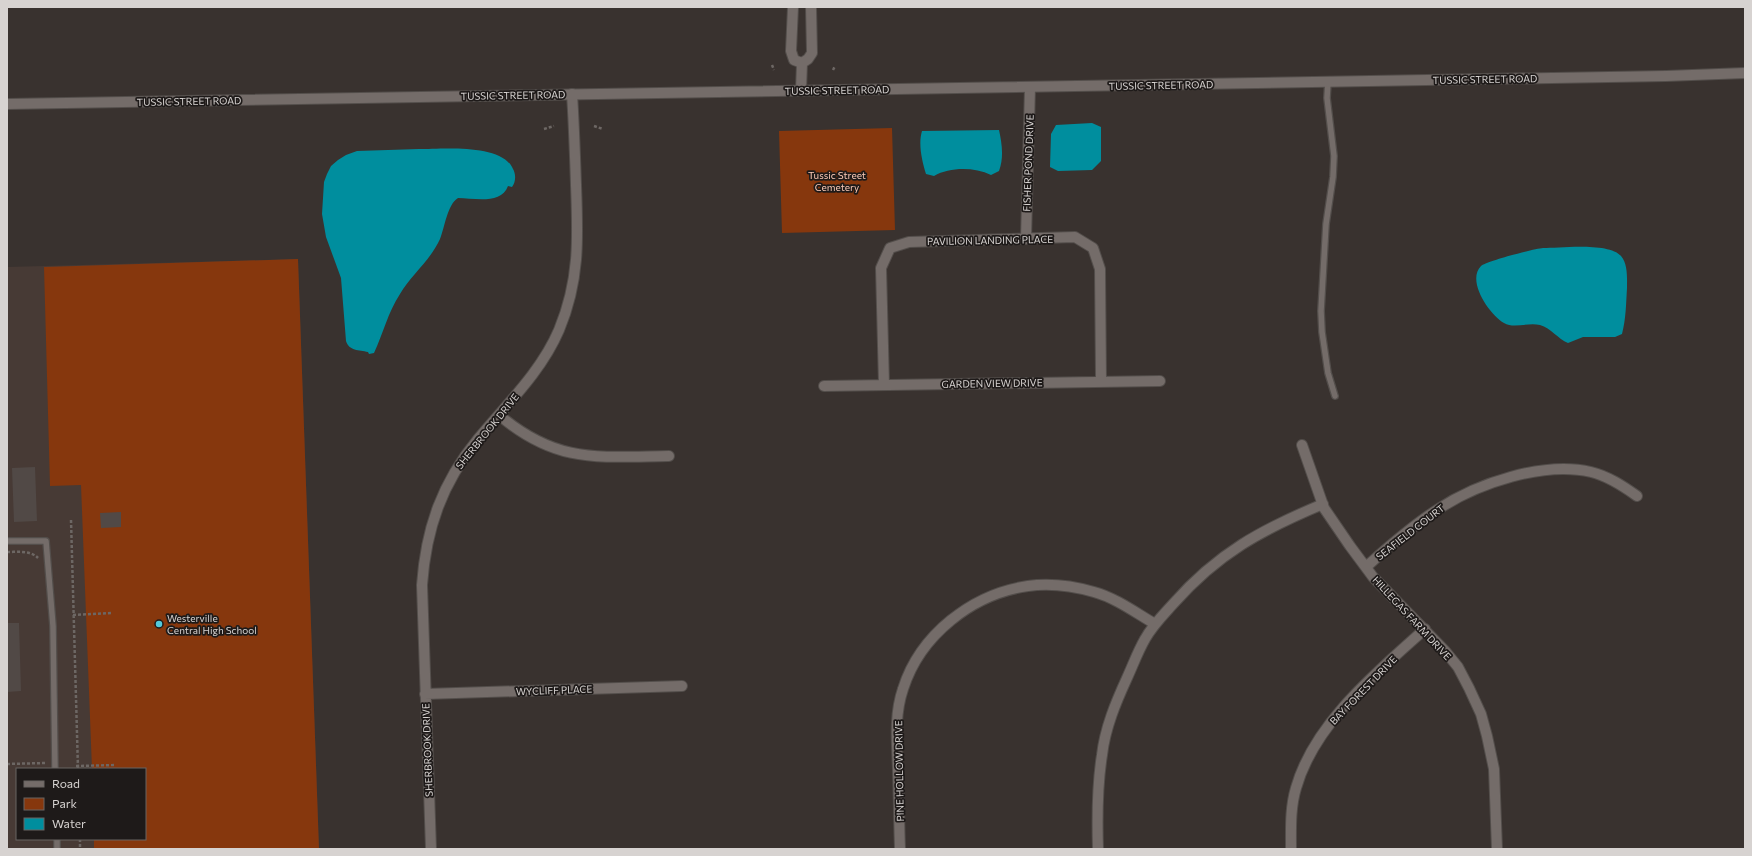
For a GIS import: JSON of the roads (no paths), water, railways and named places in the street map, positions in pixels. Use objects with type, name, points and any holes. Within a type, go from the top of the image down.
[{"type":"street","points":[[793,7],[791,51],[794,60],[802,63]]},
{"type":"street","points":[[802,63],[808,59],[812,53],[811,7]]},
{"type":"street","points":[[801,90],[802,63]]},
{"type":"street","name":"TUSSIC STREET ROAD","points":[[7,104],[1666,76],[1745,73]]},
{"type":"street","name":"FISHER POND DRIVE","points":[[1026,239],[1030,87]]},
{"type":"street","name":"SHERBROOK DRIVE","points":[[431,849],[422,585],[424,557],[436,511],[452,475],[469,451],[532,375],[546,355],[561,323],[574,281],[578,237],[572,94]]},
{"type":"street","name":"PAVILION LANDING PLACE","points":[[884,385],[881,268],[890,248],[909,242],[1075,237],[1093,248],[1100,269],[1100,381]]},
{"type":"street","name":"GARDEN VIEW DRIVE","points":[[824,386],[1160,380]]},
{"type":"street","points":[[498,415],[515,429],[534,441],[554,449],[576,455],[598,457],[669,456]]},
{"type":"street","name":"HILLEGAS FARM DRIVE","points":[[1302,445],[1323,504],[1350,546],[1366,568],[1458,667],[1481,714],[1494,769],[1497,849]]},
{"type":"street","name":"SEAFIELD COURT","points":[[1366,568],[1386,548],[1436,510],[1456,498],[1499,481],[1536,472],[1562,470],[1591,472],[1609,478],[1637,496]]},
{"type":"street","points":[[1098,849],[1097,799],[1102,754],[1106,734],[1118,698],[1145,638],[1155,624],[1187,588],[1210,566],[1231,550],[1260,532],[1323,504]]},
{"type":"street","name":"PINE HOLLOW DRIVE","points":[[900,849],[896,736],[902,689],[909,672],[920,654],[950,620],[984,599],[1004,591],[1028,586],[1048,585],[1069,586],[1111,598],[1155,624]]},
{"type":"street","name":"BAY FOREST DRIVE","points":[[1291,849],[1291,808],[1296,788],[1314,746],[1342,709],[1381,669],[1424,629]]},
{"type":"street","name":"WYCLIFF PLACE","points":[[425,694],[682,686]]},
{"type":"lane","points":[[1328,81],[1327,98],[1334,156],[1333,177],[1326,224],[1321,311],[1322,332],[1328,373],[1335,396]]},
{"type":"lane","points":[[7,541],[46,541],[53,626],[56,768]]},
{"type":"water","points":[[1092,123],[1101,127],[1101,161],[1092,170],[1058,171],[1050,167],[1051,134],[1056,125]]},
{"type":"water","points":[[999,130],[1002,161],[999,171],[991,175],[970,169],[947,171],[934,176],[926,174],[920,147],[922,131]]},
{"type":"water","points":[[470,149],[497,155],[507,161],[513,169],[515,180],[512,187],[508,186],[499,196],[486,199],[458,198],[454,201],[436,247],[404,287],[392,308],[374,353],[369,354],[368,352],[349,347],[346,341],[341,278],[326,237],[322,214],[324,182],[331,166],[346,155],[357,151]]},
{"type":"water","points":[[1596,247],[1615,252],[1621,256],[1626,267],[1627,280],[1626,311],[1622,334],[1615,337],[1583,337],[1568,343],[1544,326],[1535,324],[1508,325],[1492,313],[1478,289],[1476,280],[1477,272],[1481,266],[1492,261],[1543,248]]},
{"type":"place","name":"Westerville Central High School","points":[[159,624]]},
{"type":"park label","name":"Tussic Street Cemetery","points":[[837,180]]}]
